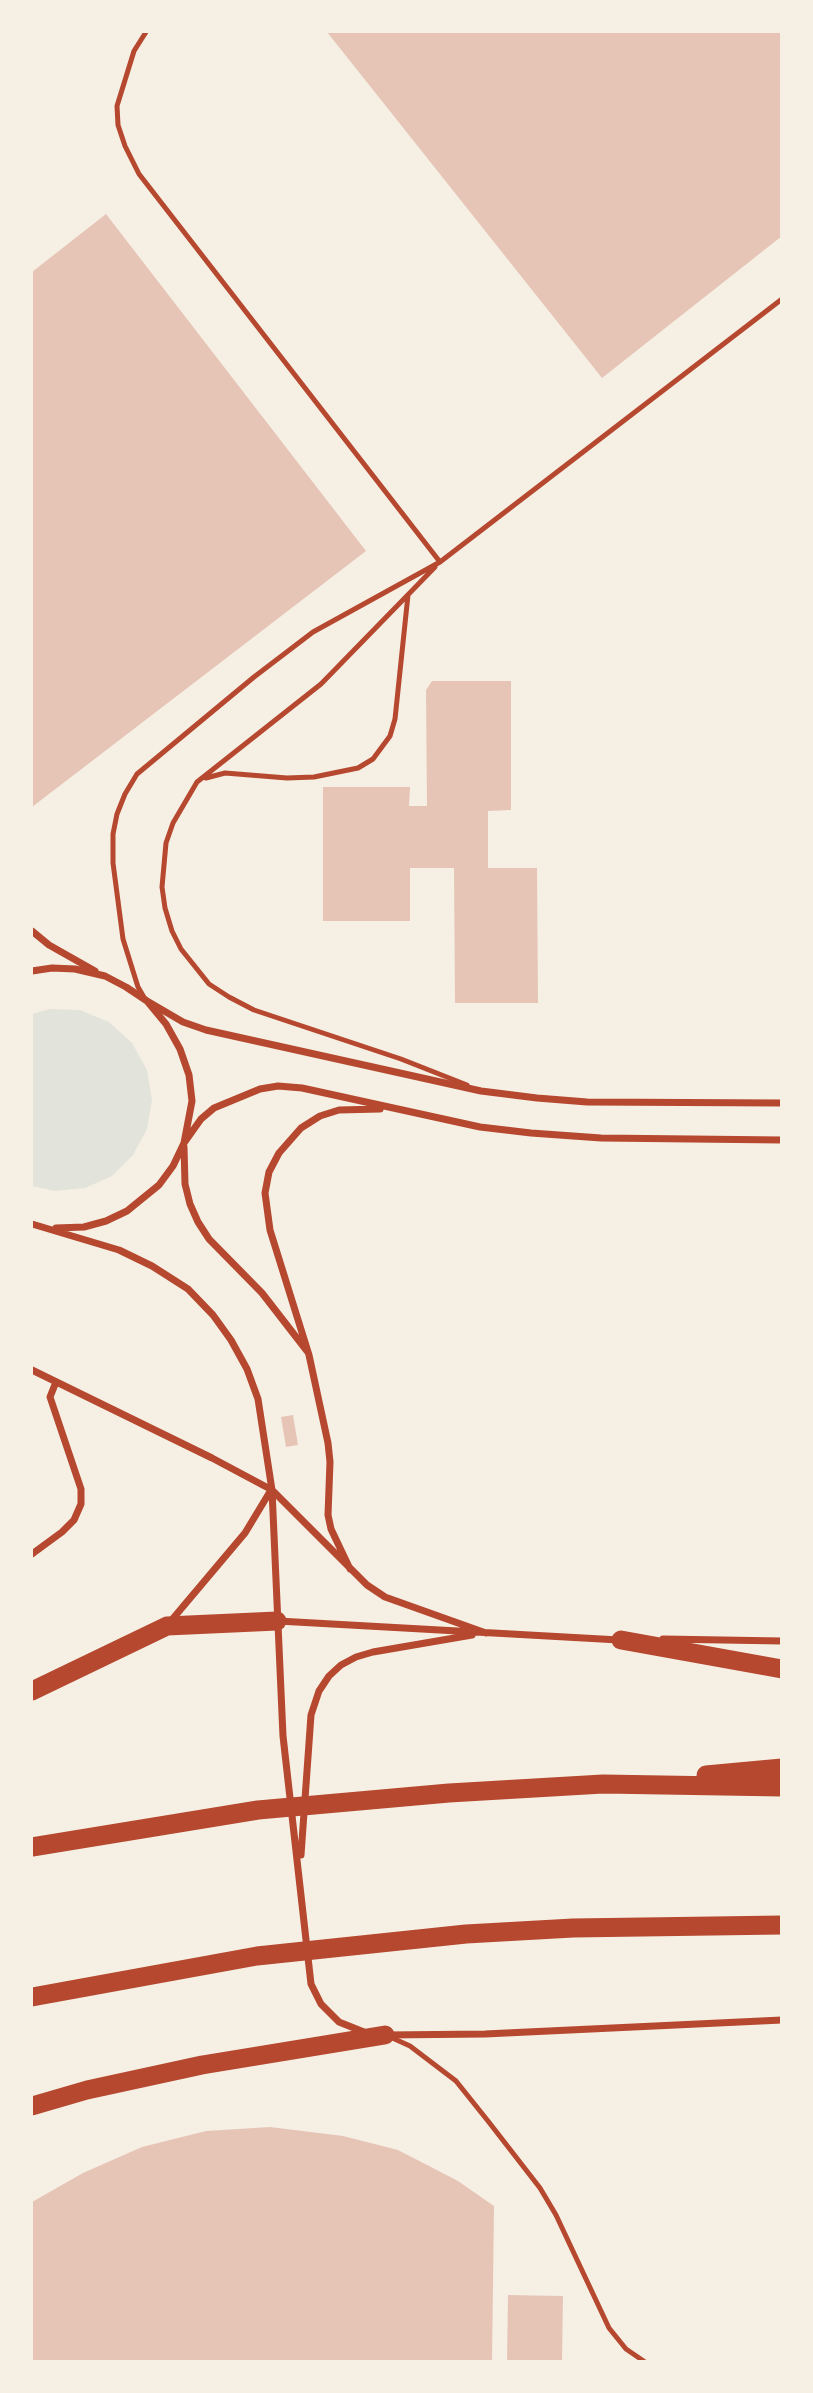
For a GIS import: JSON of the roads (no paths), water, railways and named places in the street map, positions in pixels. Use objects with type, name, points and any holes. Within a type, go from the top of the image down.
[{"type":"highway","points":[[32,1691],[167,1626],[277,1621]]},
{"type":"highway","points":[[621,1640],[782,1669]]},
{"type":"highway","points":[[32,1847],[258,1810],[782,1768]]},
{"type":"highway","points":[[603,1784],[782,1787]]},
{"type":"highway","points":[[32,1997],[257,1956],[466,1934],[573,1928],[782,1925]]},
{"type":"highway","points":[[32,2106],[87,2090],[202,2065],[386,2035]]},
{"type":"street","points":[[32,931],[49,945],[183,1023],[206,1030],[481,1091],[587,1102],[782,1103]]},
{"type":"street","points":[[32,971],[75,969],[105,976]]},
{"type":"street","points":[[147,1001],[166,1024],[180,1049],[189,1075],[192,1101],[184,1143],[185,1184],[198,1222],[209,1239],[262,1293],[309,1355]]},
{"type":"street","points":[[32,1224],[61,1229],[84,1227],[128,1211],[159,1185],[201,1119],[214,1108],[260,1088],[302,1088],[480,1127],[531,1133],[601,1138],[782,1139]]},
{"type":"street","points":[[349,1569],[339,1550],[328,1515],[329,1452],[309,1355],[270,1230],[265,1193],[269,1172],[289,1140],[301,1128],[320,1116],[339,1110],[389,1108]]},
{"type":"street","points":[[32,1224],[119,1250],[152,1266],[188,1289],[213,1315],[247,1368],[258,1398],[272,1490],[283,1736],[311,1984],[321,2004],[339,2022],[358,2031],[386,2035],[485,2034],[782,2020]]},
{"type":"street","points":[[32,1370],[272,1490],[349,1569],[385,1597],[486,1633]]},
{"type":"street","points":[[32,1554],[74,1520],[81,1504],[81,1489],[50,1397],[56,1382]]},
{"type":"street","points":[[167,1626],[244,1533],[272,1490]]},
{"type":"street","points":[[277,1621],[621,1640],[782,1641]]},
{"type":"street","points":[[300,1874],[311,1715],[319,1691],[329,1676],[356,1657],[373,1652],[486,1633]]},
{"type":"lane","points":[[146,32],[134,51],[117,106],[122,135],[139,174],[440,562]]},
{"type":"lane","points":[[481,1091],[401,1059],[254,1010],[229,997],[202,975],[181,949],[164,908],[162,887],[166,843],[173,822],[197,782],[321,684],[440,562],[782,299]]},
{"type":"lane","points":[[147,1001],[138,987],[123,939],[113,863],[113,834],[117,814],[137,774],[313,632],[440,562]]},
{"type":"lane","points":[[197,782],[225,773],[287,778],[314,777],[349,771],[373,759],[390,736],[395,719],[408,595]]},
{"type":"lane","points":[[386,2035],[410,2046],[456,2081],[488,2121],[540,2188],[556,2215],[609,2328],[626,2349],[645,2361]]}]
